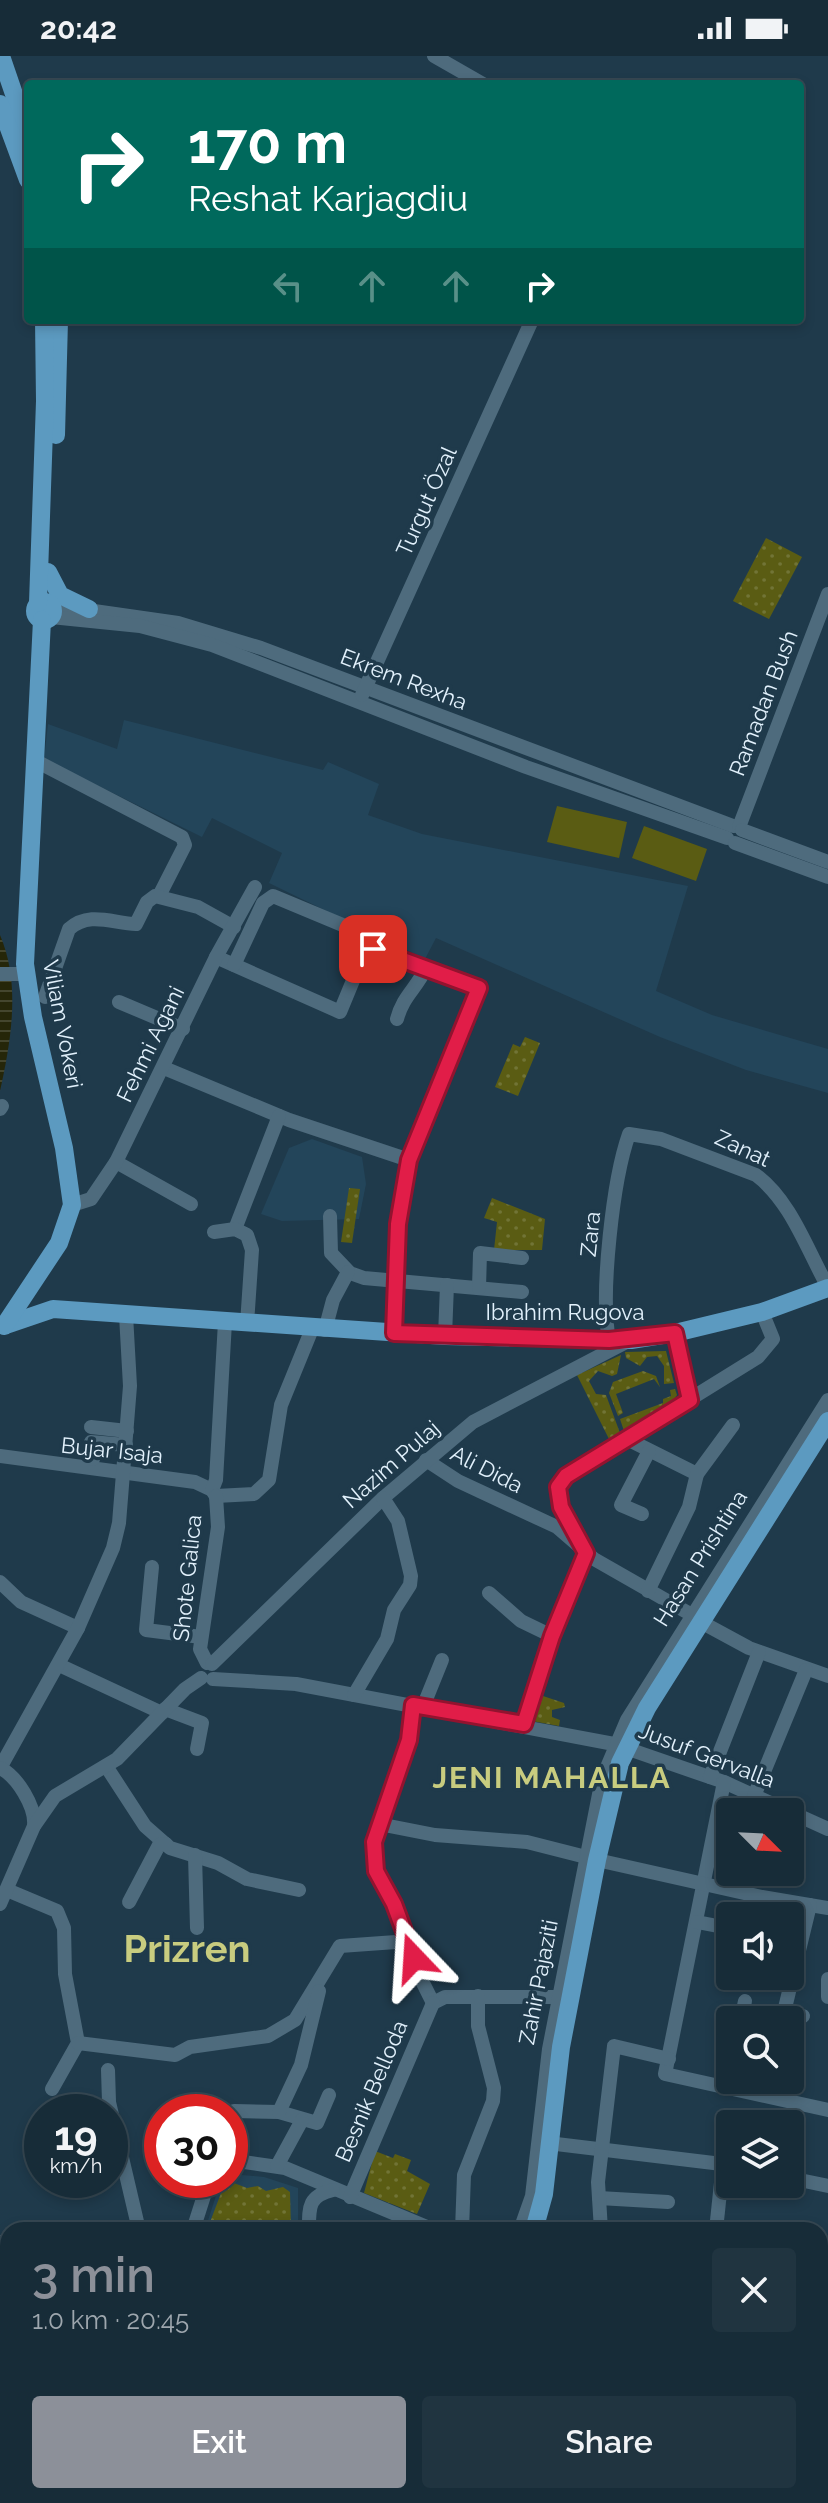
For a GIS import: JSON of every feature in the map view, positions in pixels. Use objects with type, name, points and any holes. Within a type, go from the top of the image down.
[{"type":"main road","points":[[1,56],[5,108],[19,134],[24,160]]},
{"type":"main road","name":"Viliam Vokeri","points":[[44,324],[46,609]]},
{"type":"main road","name":"Viliam Vokeri","points":[[59,324],[46,609],[21,975],[72,1205]]},
{"type":"main road","points":[[48,572],[60,595],[89,609]]},
{"type":"main road","points":[[3,1328],[66,1230],[72,1205]]},
{"type":"main road","points":[[34,1282],[41,1299],[53,1309]]},
{"type":"main road","name":"Ibrahim Rugova","points":[[3,1328],[53,1309],[318,1330],[631,1340],[762,1312],[828,1287]]},
{"type":"main road","name":"Hasan Prishtina","points":[[620,1746],[637,1725],[696,1618],[828,1421]]},
{"type":"main road","name":"Zahir Pajaziti","points":[[537,2222],[544,2194],[561,2047],[592,1859],[620,1746]]},
{"type":"street","points":[[434,56],[462,63],[479,80]]},
{"type":"street","name":"Turgut Özal","points":[[363,694],[530,324]]},
{"type":"street","name":"Ramadan Bush","points":[[735,833],[828,594]]},
{"type":"street","name":"Ekrem Rexha","points":[[46,609],[89,609],[188,625],[735,833],[828,862]]},
{"type":"street","name":"Ekrem Rexha","points":[[46,609],[181,635],[363,694]]},
{"type":"street","points":[[34,760],[182,837],[185,845],[159,896],[147,902],[136,924],[89,918],[69,929],[45,997]]},
{"type":"street","name":"Ekrem Rexha","points":[[735,833],[828,877]]},
{"type":"street","name":"Fehmi Agani","points":[[72,1205],[91,1199],[116,1162],[216,957],[255,887]]},
{"type":"street","points":[[159,896],[198,907],[234,927]]},
{"type":"street","points":[[234,965],[263,903],[273,896],[357,931],[373,949],[479,988],[409,1160],[398,1224],[394,1333]]},
{"type":"street","points":[[216,957],[340,1012],[359,966],[373,949]]},
{"type":"street","points":[[397,1019],[403,998],[417,987],[426,968]]},
{"type":"street","points":[[0,974],[21,975]]},
{"type":"street","points":[[119,1002],[183,1029]]},
{"type":"street","points":[[164,1068],[279,1116],[409,1160]]},
{"type":"street","points":[[235,1229],[279,1116]]},
{"type":"street","name":"Zanat","points":[[629,1134],[694,1150],[744,1168],[768,1184],[828,1287]]},
{"type":"street","name":"Zara","points":[[609,1340],[605,1321],[610,1257],[619,1175],[629,1134]]},
{"type":"street","points":[[116,1162],[191,1204]]},
{"type":"street","points":[[330,1216],[331,1253],[348,1272],[364,1278],[522,1292]]},
{"type":"street","points":[[214,1232],[235,1229],[247,1235],[252,1250],[247,1324]]},
{"type":"street","points":[[479,1288],[480,1253],[522,1258]]},
{"type":"street","points":[[214,1493],[254,1494],[264,1488],[269,1480],[281,1405],[348,1272]]},
{"type":"street","points":[[445,1336],[447,1285]]},
{"type":"street","points":[[524,1724],[584,1550],[558,1497],[558,1487],[566,1476],[758,1357],[771,1343],[771,1332],[762,1312]]},
{"type":"street","points":[[34,1826],[31,1806],[12,1776],[0,1768],[15,1747],[40,1694],[59,1665],[113,1548],[130,1386],[126,1315]]},
{"type":"street","name":"Shote Galica","points":[[208,1671],[200,1649],[218,1527],[214,1493],[225,1322]]},
{"type":"street","points":[[675,1333],[690,1400]]},
{"type":"street","name":"Nazim Pulaj","points":[[0,1904],[34,1826],[65,1787],[106,1766],[128,1750],[163,1711],[208,1671],[383,1498],[473,1422],[631,1340]]},
{"type":"street","name":"Hasan Prishtina","points":[[620,1746],[828,1400]]},
{"type":"street","points":[[648,1591],[689,1507],[697,1474],[733,1425]]},
{"type":"street","points":[[91,1427],[126,1438]]},
{"type":"street","points":[[93,1459],[91,1442],[126,1438]]},
{"type":"street","points":[[625,1438],[697,1474]]},
{"type":"street","points":[[642,1514],[621,1505],[649,1451]]},
{"type":"street","name":"Bujar Isaja","points":[[0,1456],[195,1482],[214,1493]]},
{"type":"street","name":"Ali Dida","points":[[426,1460],[458,1481],[542,1518],[584,1550],[648,1591],[759,1652],[828,1676]]},
{"type":"street","points":[[542,1518],[558,1497]]},
{"type":"street","points":[[354,1695],[387,1639],[394,1610],[410,1585],[411,1576],[398,1521],[383,1498]]},
{"type":"street","points":[[152,1567],[146,1630],[201,1637]]},
{"type":"street","points":[[0,1582],[21,1602],[78,1628]]},
{"type":"street","points":[[489,1593],[521,1621],[552,1636]]},
{"type":"street","points":[[667,2066],[704,1884],[717,1780],[759,1652]]},
{"type":"street","points":[[442,1660],[418,1706],[379,1824],[374,1842],[376,1871],[410,1941],[419,1975],[433,2003],[445,1997],[560,1997]]},
{"type":"street","points":[[59,1665],[163,1711],[202,1723],[197,1749]]},
{"type":"street","points":[[754,1796],[806,1670]]},
{"type":"street","name":"Jusuf Gervalla","points":[[208,1671],[524,1724],[620,1746],[717,1780],[828,1829]]},
{"type":"street","points":[[637,1725],[638,1737],[649,1755]]},
{"type":"street","points":[[0,1739],[15,1747]]},
{"type":"street","points":[[106,1766],[145,1826],[170,1848],[195,1855],[247,1879],[299,1890]]},
{"type":"street","points":[[379,1824],[435,1835],[527,1842],[704,1884],[828,1908]]},
{"type":"street","points":[[129,1902],[159,1845],[166,1844]]},
{"type":"street","points":[[195,1855],[197,1928]]},
{"type":"street","name":"Zahir Pajaziti","points":[[523,2222],[532,2196],[540,2112],[560,1997],[592,1859]]},
{"type":"street","points":[[7,1890],[57,1911],[64,1928],[65,1974],[78,2043],[52,2089]]},
{"type":"street","points":[[804,1921],[810,1905]]},
{"type":"street","points":[[697,1922],[716,1926]]},
{"type":"street","points":[[279,2112],[301,2065],[321,1982],[331,1957],[340,1946],[410,1941]]},
{"type":"street","points":[[828,1979],[828,1997]]},
{"type":"street","points":[[78,2043],[175,2055],[190,2047],[268,2036],[295,2020],[321,1982]]},
{"type":"street","points":[[462,2222],[464,2175],[493,2101],[494,2088],[478,2026],[478,1996]]},
{"type":"street","points":[[744,2006],[745,2001]]},
{"type":"street","name":"Besnik Belloda","points":[[350,2197],[433,2003]]},
{"type":"street","points":[[600,2222],[600,2151],[614,2046],[716,2083]]},
{"type":"street","points":[[108,2070],[109,2102],[137,2222]]},
{"type":"street","points":[[760,2094],[828,2110]]},
{"type":"street","points":[[248,2111],[279,2112],[317,2123],[329,2095]]},
{"type":"street","points":[[277,2166],[302,2120]]},
{"type":"street","points":[[548,2143],[716,2163]]},
{"type":"street","points":[[248,2162],[277,2166],[410,2222]]},
{"type":"street","points":[[298,2175],[306,2188],[309,2222]]},
{"type":"street","points":[[804,2181],[828,2186]]},
{"type":"street","points":[[309,2204],[315,2196],[333,2190]]},
{"type":"street","points":[[196,2222],[203,2198]]},
{"type":"street","points":[[599,2198],[668,2202]]},
{"type":"street","points":[[717,2222],[721,2198]]},
{"type":"shaded area","points":[[766,538],[802,557],[769,619],[733,601]]},
{"type":"shaded area","points":[[124,720],[323,770],[328,762],[379,784],[368,815],[422,834],[688,886],[656,991],[712,1015],[828,1049],[828,1093],[746,1070],[660,1037],[436,938],[425,959],[269,883],[282,853],[212,818],[202,837],[44,759],[48,724],[117,749]]},
{"type":"shaded area","points":[[557,806],[627,822],[619,858],[547,842]]},
{"type":"shaded area","points":[[644,826],[707,849],[696,881],[632,858]]},
{"type":"shaded area","points":[[0,935],[10,973],[12,1013],[0,1091]]},
{"type":"shaded area","points":[[525,1037],[540,1043],[518,1096],[495,1087],[513,1044],[520,1047]]},
{"type":"shaded area","points":[[312,1139],[362,1157],[366,1184],[359,1219],[282,1221],[261,1214],[289,1148]]},
{"type":"shaded area","points":[[349,1188],[360,1189],[352,1243],[341,1242]]},
{"type":"shaded area","points":[[492,1198],[545,1219],[542,1250],[494,1250],[497,1222],[484,1218]]},
{"type":"shaded area","points":[[666,1351],[674,1383],[664,1384],[664,1366],[657,1356],[647,1357],[640,1366],[626,1358],[625,1352]]},
{"type":"shaded area","points":[[621,1355],[617,1374],[612,1376],[598,1371],[589,1381],[596,1394],[606,1395],[620,1433],[609,1439],[577,1375]]},
{"type":"shaded area","points":[[643,1371],[656,1376],[660,1387],[654,1379],[616,1394],[623,1413],[618,1416],[609,1393],[613,1382]]},
{"type":"shaded area","points":[[675,1389],[677,1395],[672,1402],[624,1431],[620,1419],[663,1403],[663,1399],[671,1396],[670,1390]]},
{"type":"shaded area","points":[[540,1695],[564,1703],[565,1707],[552,1710],[552,1717],[560,1720],[559,1726],[532,1721]]},
{"type":"shaded area","points":[[375,2151],[393,2158],[395,2154],[411,2160],[407,2171],[430,2184],[417,2214],[364,2193]]},
{"type":"shaded area","points":[[248,2176],[264,2177],[298,2188],[298,2222],[208,2222],[215,2198],[248,2198]]},
{"type":"shaded area","points":[[258,2186],[266,2191],[283,2187],[290,2192],[291,2222],[210,2222],[219,2198],[248,2198],[248,2188]]},
{"type":"district","name":"JENI MAHALLA","points":[[552,1778]]},
{"type":"district","name":"Prizren","points":[[187,1949]]},
{"type":"route","points":[[373,949],[479,988],[409,1160],[398,1224],[394,1333],[609,1340],[675,1333],[690,1400],[566,1476],[558,1487],[561,1507],[586,1553],[552,1636],[524,1724],[413,1705],[409,1740],[374,1842],[376,1871],[394,1904],[414,1958]]}]
